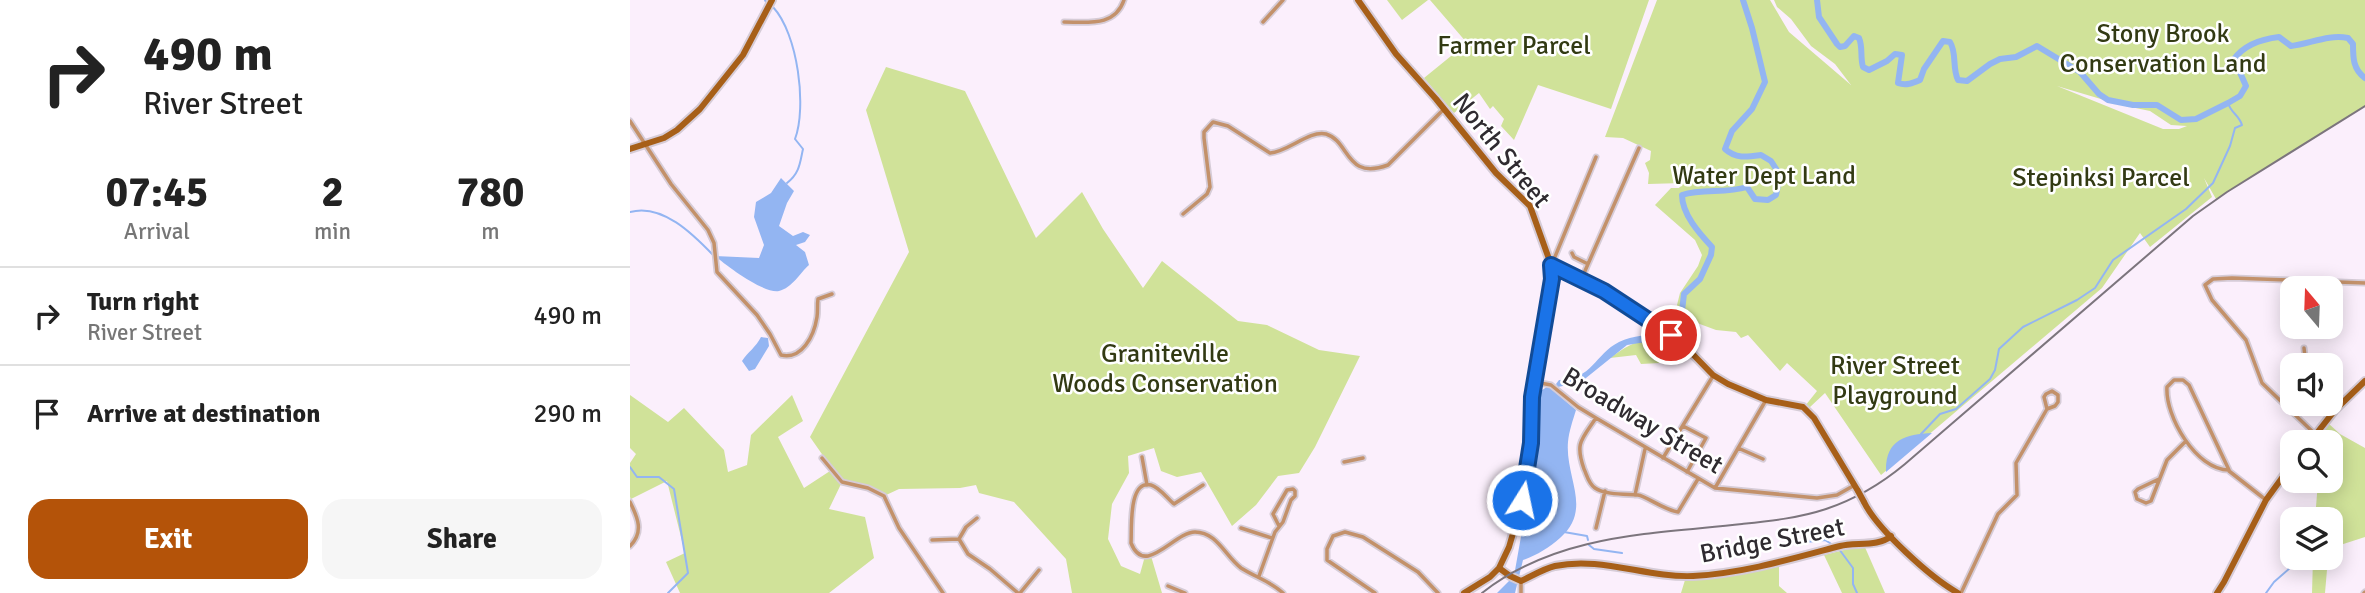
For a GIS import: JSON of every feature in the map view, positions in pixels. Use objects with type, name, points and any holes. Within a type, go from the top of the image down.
[{"type":"main road","points":[[630,149],[647,145],[677,130],[705,103],[743,55],[772,0]]},
{"type":"main road","name":"North Street","points":[[1357,0],[1396,54],[1496,173],[1530,206],[1551,265]]},
{"type":"main road","points":[[1551,265],[1613,297],[1671,335],[1685,345],[1713,375],[1766,400],[1803,407],[1810,413],[1875,520],[1938,579],[1960,593]]},
{"type":"main road","points":[[1465,593],[1499,568],[1509,547],[1524,494],[1531,443],[1531,410],[1552,279],[1551,265]]},
{"type":"main road","points":[[2343,401],[2365,381]]},
{"type":"main road","points":[[2318,430],[2330,416]]},
{"type":"main road","points":[[2217,593],[2266,500],[2280,481]]},
{"type":"main road","name":"Bridge Street","points":[[1517,580],[1554,566],[1581,564],[1602,564],[1665,575],[1714,574],[1791,560],[1848,544],[1880,542],[1891,536]]},
{"type":"main road","points":[[1499,568],[1517,580]]},
{"type":"street","points":[[1064,22],[1104,21],[1115,15],[1124,0]]},
{"type":"street","points":[[1263,22],[1283,0]]},
{"type":"street","points":[[1183,214],[1207,194],[1210,187],[1204,132],[1213,122],[1228,126],[1270,153],[1317,134],[1325,134],[1331,137],[1353,162],[1378,169],[1388,165],[1444,109]]},
{"type":"street","points":[[630,121],[671,184],[708,230],[714,243],[717,272],[757,315],[781,355],[790,356],[802,349],[816,321],[818,299],[832,294]]},
{"type":"street","points":[[1581,280],[1639,148]]},
{"type":"street","points":[[1551,265],[1596,157]]},
{"type":"street","points":[[1572,253],[1574,257],[1588,264]]},
{"type":"street","points":[[2311,430],[2262,383],[2246,340],[2212,300],[2206,285],[2213,279],[2232,278],[2365,283]]},
{"type":"street","points":[[2304,348],[2305,353]]},
{"type":"street","points":[[1663,458],[1713,375]]},
{"type":"street","points":[[2228,470],[2222,470],[2207,462],[2186,441],[2175,424],[2166,393],[2167,387],[2174,380],[2183,380],[2189,385],[2228,470],[2266,500]]},
{"type":"street","name":"Broadway Street","points":[[1535,382],[1552,385],[1578,407],[1715,488],[1817,498],[1857,488]]},
{"type":"street","points":[[1960,593],[1998,513],[2017,495],[2017,463],[2047,410],[2055,406],[2059,399],[2052,391],[2044,397],[2047,410]]},
{"type":"street","points":[[1715,488],[1766,400]]},
{"type":"street","points":[[1596,418],[1578,451],[1590,484],[1596,488],[1635,495],[1678,512],[1698,479]]},
{"type":"street","points":[[1683,425],[1706,438],[1687,471]]},
{"type":"street","points":[[2159,479],[2137,489],[2137,499],[2146,503],[2151,501],[2167,460],[2186,441]]},
{"type":"street","points":[[1635,495],[1646,448]]},
{"type":"street","points":[[1738,448],[1763,459]]},
{"type":"street","points":[[1142,457],[1147,485]]},
{"type":"street","points":[[822,458],[842,482],[868,488],[884,496],[899,528],[943,593]]},
{"type":"street","points":[[1344,461],[1363,458]]},
{"type":"street","points":[[1203,485],[1174,504],[1154,486],[1140,487],[1134,497],[1131,543],[1139,554],[1151,556],[1161,552],[1182,535],[1197,532],[1212,537],[1236,564],[1283,593]]},
{"type":"street","points":[[1259,576],[1272,538],[1279,526],[1296,496],[1293,489],[1287,490],[1273,514],[1279,526]]},
{"type":"street","points":[[1596,528],[1605,491]]},
{"type":"street","points":[[630,502],[638,520],[639,530],[630,546]]},
{"type":"street","points":[[959,539],[966,527],[977,518]]},
{"type":"street","points":[[1241,528],[1272,538]]},
{"type":"street","points":[[1376,593],[1327,560],[1327,549],[1333,536],[1345,532],[1363,537],[1418,572],[1438,593]]},
{"type":"street","points":[[932,540],[959,539]]},
{"type":"street","points":[[959,539],[968,554],[1019,593],[1039,570]]},
{"type":"street","points":[[1517,580],[1521,593]]},
{"type":"street","points":[[1168,586],[1185,593]]},
{"type":"green space","name":"Farmer Parcel","points":[[1387,0],[1428,0],[1402,20]]},
{"type":"green space","name":"Farmer Parcel","points":[[1430,0],[1649,0],[1611,109],[1538,85],[1514,140],[1501,126],[1504,119],[1493,106],[1490,109],[1479,93],[1454,113],[1424,78],[1467,43]]},
{"type":"green space","points":[[1657,0],[1770,0],[1789,32],[1851,85],[1835,64],[1811,46],[1774,0],[2365,0],[2365,106],[2216,199],[2204,178],[2212,197],[2150,247],[2140,233],[2102,288],[1881,475],[1825,393],[1809,408],[1805,406],[1817,391],[1787,363],[1780,371],[1748,335],[1741,338],[1736,332],[1716,330],[1689,320],[1676,333],[1663,327],[1676,309],[1680,293],[1702,255],[1695,240],[1655,205],[1671,188],[1679,188],[1683,183],[1648,184],[1649,173],[1645,163],[1650,160],[1651,151],[1623,138],[1605,137]],"holes":[[[2057,86],[2150,111],[2171,125],[2187,126],[2163,129]]]},
{"type":"green space","name":"Graniteville Woods Conservation","points":[[886,67],[965,91],[1036,238],[1082,192],[1103,229],[1143,288],[1162,261],[1238,321],[1267,325],[1319,350],[1360,356],[1315,447],[1299,473],[1278,476],[1256,505],[1232,526],[1201,472],[1177,477],[1161,471],[1154,448],[1128,456],[1129,473],[1112,504],[1108,539],[1121,566],[1140,574],[1145,556],[1151,556],[1162,593],[1072,593],[1066,559],[1014,502],[979,493],[976,485],[960,488],[899,489],[884,496],[842,482],[829,509],[865,517],[874,558],[829,593],[680,593],[666,562],[685,553],[667,481],[631,499],[630,497],[630,463],[636,454],[630,448],[630,395],[668,422],[684,408],[724,450],[728,472],[747,465],[751,435],[792,395],[803,421],[778,437],[804,488],[830,471],[838,477],[810,437],[909,252],[866,110]]},
{"type":"green space","points":[[1669,336],[1675,353],[1660,363],[1641,364],[1636,355],[1610,358],[1636,343],[1650,340],[1664,342]]},
{"type":"green space","points":[[2328,423],[2336,430],[2323,430]]},
{"type":"green space","points":[[2343,436],[2365,448],[2365,537],[2343,544],[2343,507],[2316,507],[2317,493],[2343,493]]},
{"type":"green space","points":[[1864,545],[1885,593],[1842,593],[1824,555]]},
{"type":"green space","points":[[1779,566],[1779,586],[1787,593],[1681,593],[1685,580]]},
{"type":"green space","points":[[2313,570],[2327,570],[2325,593],[2312,593]]},
{"type":"water","points":[[781,178],[794,191],[779,226],[793,236],[803,232],[810,235],[805,242],[796,245],[805,252],[809,265],[788,287],[772,291],[746,278],[715,256],[759,258],[764,245],[754,217],[756,202],[771,193]]},
{"type":"water","points":[[1664,334],[1669,336],[1664,339],[1668,347],[1666,350],[1662,351],[1659,340],[1627,345],[1581,382],[1558,387],[1556,384],[1559,380],[1579,376],[1619,342],[1635,337]]},
{"type":"water","points":[[761,337],[768,338],[769,346],[755,369],[749,371],[742,361]]},
{"type":"water","points":[[1548,386],[1576,410],[1568,442],[1575,493],[1575,516],[1570,527],[1556,542],[1523,560],[1515,593],[1497,593],[1514,576],[1528,497],[1535,479],[1535,402],[1538,393]]},
{"type":"water","points":[[1932,433],[1886,472],[1889,453],[1898,441],[1913,435]]},
{"type":"waterway","points":[[1658,338],[1663,337],[1682,311],[1684,294],[1700,279],[1711,255],[1712,247],[1688,216],[1682,195],[1747,187],[1755,199],[1768,200],[1776,195],[1780,175],[1771,161],[1761,155],[1738,156],[1725,149],[1732,131],[1752,109],[1765,82],[1743,0]]},
{"type":"waterway","points":[[1817,0],[1819,17],[1840,47],[1845,46],[1854,36],[1859,38],[1863,67],[1869,70],[1895,54],[1902,55],[1898,83],[1901,84],[1920,80],[1924,69],[1943,41],[1950,42],[1952,46],[1958,80],[1967,81],[1990,64],[2000,59],[2016,57],[2037,46],[2080,72],[2099,94],[2108,100],[2133,105],[2157,105],[2181,120],[2196,119],[2240,96],[2246,86],[2234,59],[2249,46],[2266,39],[2279,37],[2291,46],[2326,38],[2348,38],[2353,44],[2356,67],[2365,78]]},
{"type":"waterway","points":[[773,7],[789,35],[800,90],[799,125],[795,139],[803,149],[797,171],[787,183]]},
{"type":"waterway","points":[[1921,434],[1940,414],[1956,409],[1990,379],[1995,370],[1999,349],[2023,327],[2095,288],[2113,260],[2186,209],[2213,183],[2235,128],[2242,125],[2228,103]]},
{"type":"waterway","points":[[630,212],[642,210],[665,216],[687,230],[714,256]]},
{"type":"waterway","points":[[630,467],[637,477],[659,477],[674,489],[688,573],[668,593]]},
{"type":"waterway","points":[[1564,532],[1587,536],[1588,540]]},
{"type":"waterway","points":[[1806,542],[1825,540],[1833,545]]},
{"type":"waterway","points":[[1589,545],[1594,549],[1622,553]]},
{"type":"waterway","points":[[1839,549],[1853,568],[1853,584],[1857,593]]},
{"type":"waterway","points":[[2266,593],[2288,570]]},
{"type":"railway","points":[[1482,593],[1541,559],[1573,548],[1640,535],[1795,517],[1848,501],[1868,490],[1905,464],[2193,216],[2365,106]]},
{"type":"route","points":[[1522,500],[1531,443],[1532,397],[1552,279],[1551,265],[1604,291],[1671,335]]},
{"type":"park label","name":"Stony Brook Conservation Land","points":[[2163,48]]},
{"type":"park label","name":"Water Dept Land","points":[[1764,175]]},
{"type":"park label","name":"Stepinksi Parcel","points":[[2101,177]]},
{"type":"park label","name":"River Street Playground","points":[[1895,380]]}]
